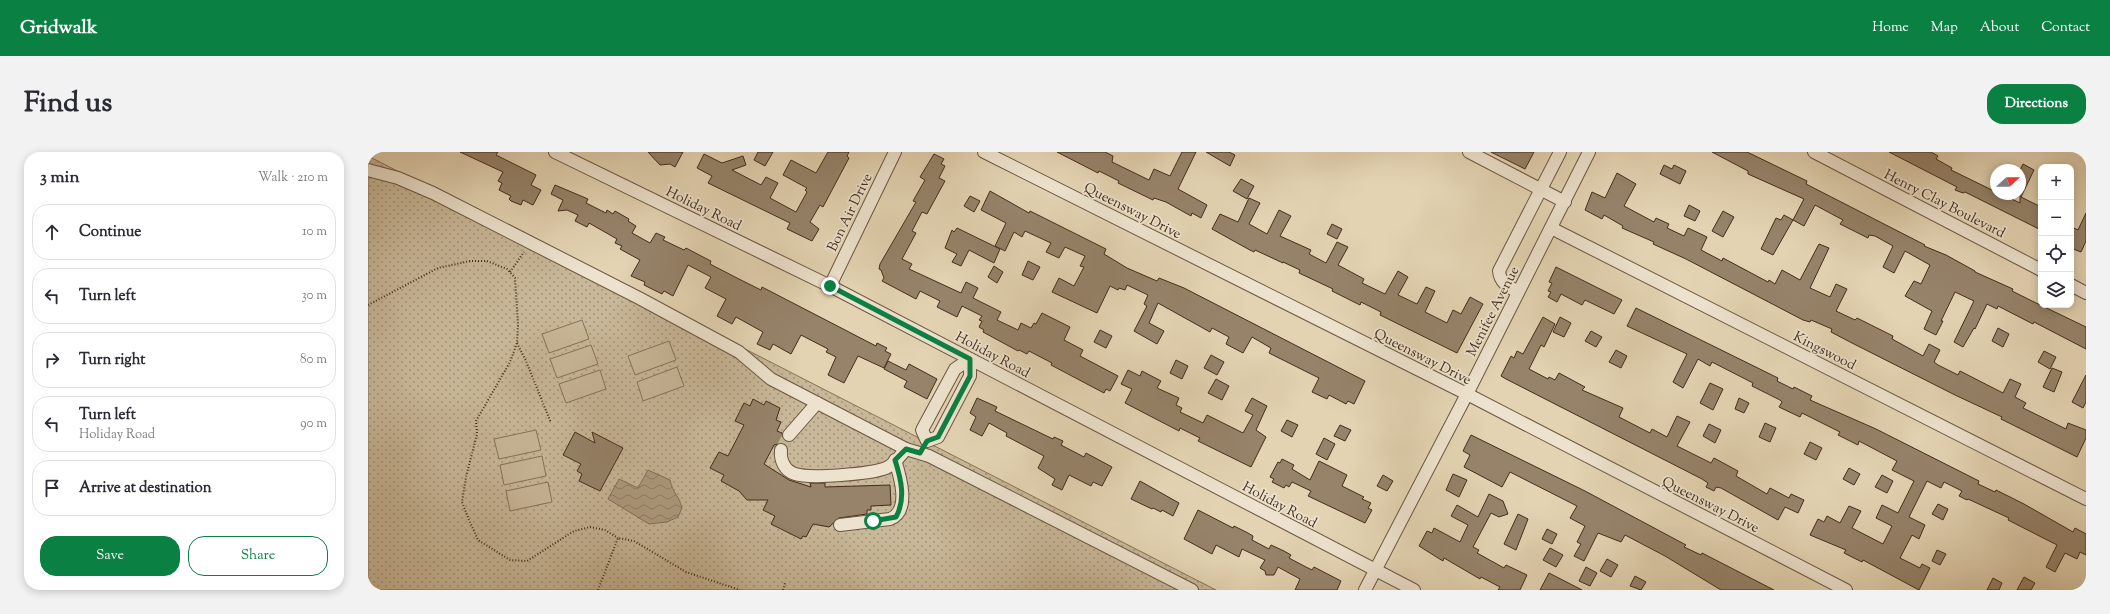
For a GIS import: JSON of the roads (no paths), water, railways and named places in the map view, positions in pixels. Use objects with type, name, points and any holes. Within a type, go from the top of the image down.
[{"type":"street","name":"Holiday Road","points":[[555,152],[830,286],[1414,590]]},
{"type":"street","name":"Bon Air Drive","points":[[830,286],[895,152]]},
{"type":"street","name":"Queensway Drive","points":[[984,152],[1467,394],[1846,590]]},
{"type":"street","points":[[1469,152],[1565,202]]},
{"type":"street","points":[[1518,292],[1506,286],[1500,276],[1499,271],[1560,152]]},
{"type":"street","name":"Menifee Avenue","points":[[1365,590],[1467,394],[1589,152]]},
{"type":"street","name":"Henry Clay Boulevard","points":[[1814,152],[2038,268]]},
{"type":"street","points":[[368,170],[398,178],[433,193],[640,298],[739,352],[771,379],[906,449],[929,456],[1192,590]]},
{"type":"street","name":"Kingswood","points":[[1551,228],[2086,499]]},
{"type":"street","points":[[2074,287],[2086,293]]},
{"type":"street","points":[[927,441],[922,430],[955,369],[970,359]]},
{"type":"street","points":[[920,453],[927,441],[938,437],[970,376],[970,359]]},
{"type":"street","points":[[789,435],[817,403]]},
{"type":"street","points":[[781,450],[780,456],[785,468],[794,474],[806,477],[874,471],[888,467],[906,449]]},
{"type":"street","points":[[840,524],[890,519],[896,517],[900,510],[902,493],[901,479],[895,460]]},
{"type":"water","points":[[648,470],[670,480],[682,508],[678,517],[667,522],[649,524],[608,499],[619,479],[638,488]]},
{"type":"tunnel","points":[[781,450],[789,435]]}]
